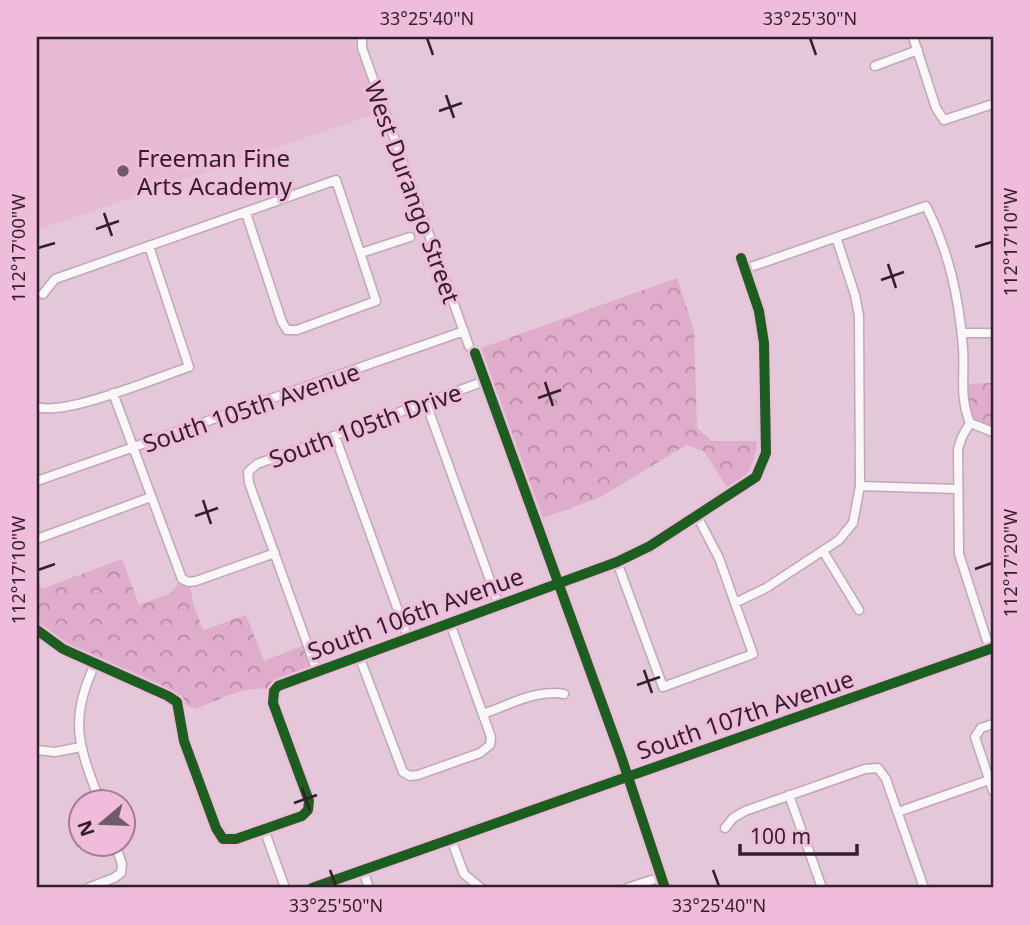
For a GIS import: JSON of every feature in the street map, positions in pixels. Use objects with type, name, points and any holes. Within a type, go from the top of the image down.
[{"type":"main road","name":"South 107th Avenue","points":[[312,888],[992,649]]},
{"type":"street","name":"West Durango Street","points":[[362,37],[362,48],[628,777],[661,877]]},
{"type":"street","points":[[913,37],[936,108],[944,120],[993,104]]},
{"type":"street","points":[[875,65],[918,50]]},
{"type":"street","points":[[43,294],[55,279],[336,180],[376,301],[297,330],[287,330],[246,213]]},
{"type":"street","points":[[741,258],[745,269],[926,206],[949,259],[956,286],[962,333],[963,405],[971,423],[993,432]]},
{"type":"street","points":[[361,253],[410,237]]},
{"type":"street","points":[[735,603],[766,588],[823,551],[845,535],[853,523],[860,486],[859,316],[836,237]]},
{"type":"street","points":[[37,407],[46,410],[68,408],[189,366],[149,246]]},
{"type":"street","name":"South 106th Avenue","points":[[264,829],[298,817],[308,810],[308,797],[274,703],[274,691],[282,684],[617,562],[650,546],[756,477],[766,453],[764,344],[759,311],[745,269]]},
{"type":"street","name":"South 105th Avenue","points":[[37,481],[464,331]]},
{"type":"street","points":[[962,333],[993,333]]},
{"type":"street","name":"South 105th Drive","points":[[275,553],[249,484],[248,471],[257,464],[485,381]]},
{"type":"street","points":[[113,393],[178,573],[186,581],[196,582],[275,553],[317,671]]},
{"type":"street","points":[[426,403],[499,605]]},
{"type":"street","points":[[971,423],[962,436],[958,449],[959,554],[992,649]]},
{"type":"street","points":[[335,436],[408,638]]},
{"type":"street","points":[[860,486],[957,489]]},
{"type":"street","points":[[37,539],[151,497]]},
{"type":"street","points":[[617,562],[663,687],[753,654],[715,547],[697,516]]},
{"type":"street","points":[[823,551],[859,610]]},
{"type":"street","points":[[359,656],[399,765],[406,774],[418,775],[480,753],[490,746],[491,737],[450,623]]},
{"type":"street","points":[[37,630],[56,645],[177,702],[184,741],[216,828],[223,839],[236,839],[264,829],[285,888]]},
{"type":"street","points":[[95,664],[80,706],[78,723],[81,747],[95,788]]},
{"type":"street","points":[[483,714],[533,696],[564,694]]},
{"type":"street","points":[[993,723],[976,733],[976,741],[993,791]]},
{"type":"street","points":[[37,750],[55,752],[81,747]]},
{"type":"street","points":[[725,828],[738,814],[865,769],[878,768],[886,779],[925,888]]},
{"type":"street","points":[[898,812],[989,780]]},
{"type":"street","points":[[789,795],[822,888]]},
{"type":"street","points":[[451,839],[464,874],[481,888]]},
{"type":"street","points":[[88,888],[121,873],[120,858]]},
{"type":"street","points":[[362,870],[369,888]]},
{"type":"street","points":[[627,888],[661,877],[665,888]]},
{"type":"shaded area","name":"Freeman Fine Arts Academy","points":[[37,37],[353,37],[380,112],[37,230]]},
{"type":"green space","points":[[677,278],[694,330],[697,428],[712,441],[757,441],[750,469],[728,489],[704,451],[686,445],[601,497],[543,518],[481,348]]},
{"type":"green space","points":[[993,383],[993,432],[970,423],[962,384]]},
{"type":"green space","points":[[122,559],[139,605],[171,593],[182,579],[189,582],[203,630],[246,615],[264,661],[307,644],[317,671],[274,691],[244,690],[195,709],[63,649],[37,630],[37,576],[42,589]]},
{"type":"cycle path","points":[[37,630],[63,649],[177,702],[184,741],[216,828],[223,839],[236,839],[302,816],[308,810],[309,801],[273,703],[274,691],[278,686],[617,562],[650,546],[756,477],[766,453],[764,343],[759,311],[741,258]]},
{"type":"cycle path","points":[[475,353],[621,756],[665,888]]},
{"type":"cycle path","points":[[312,888],[993,648]]},
{"type":"place","name":"Freeman Fine Arts Academy","points":[[123,171]]}]
